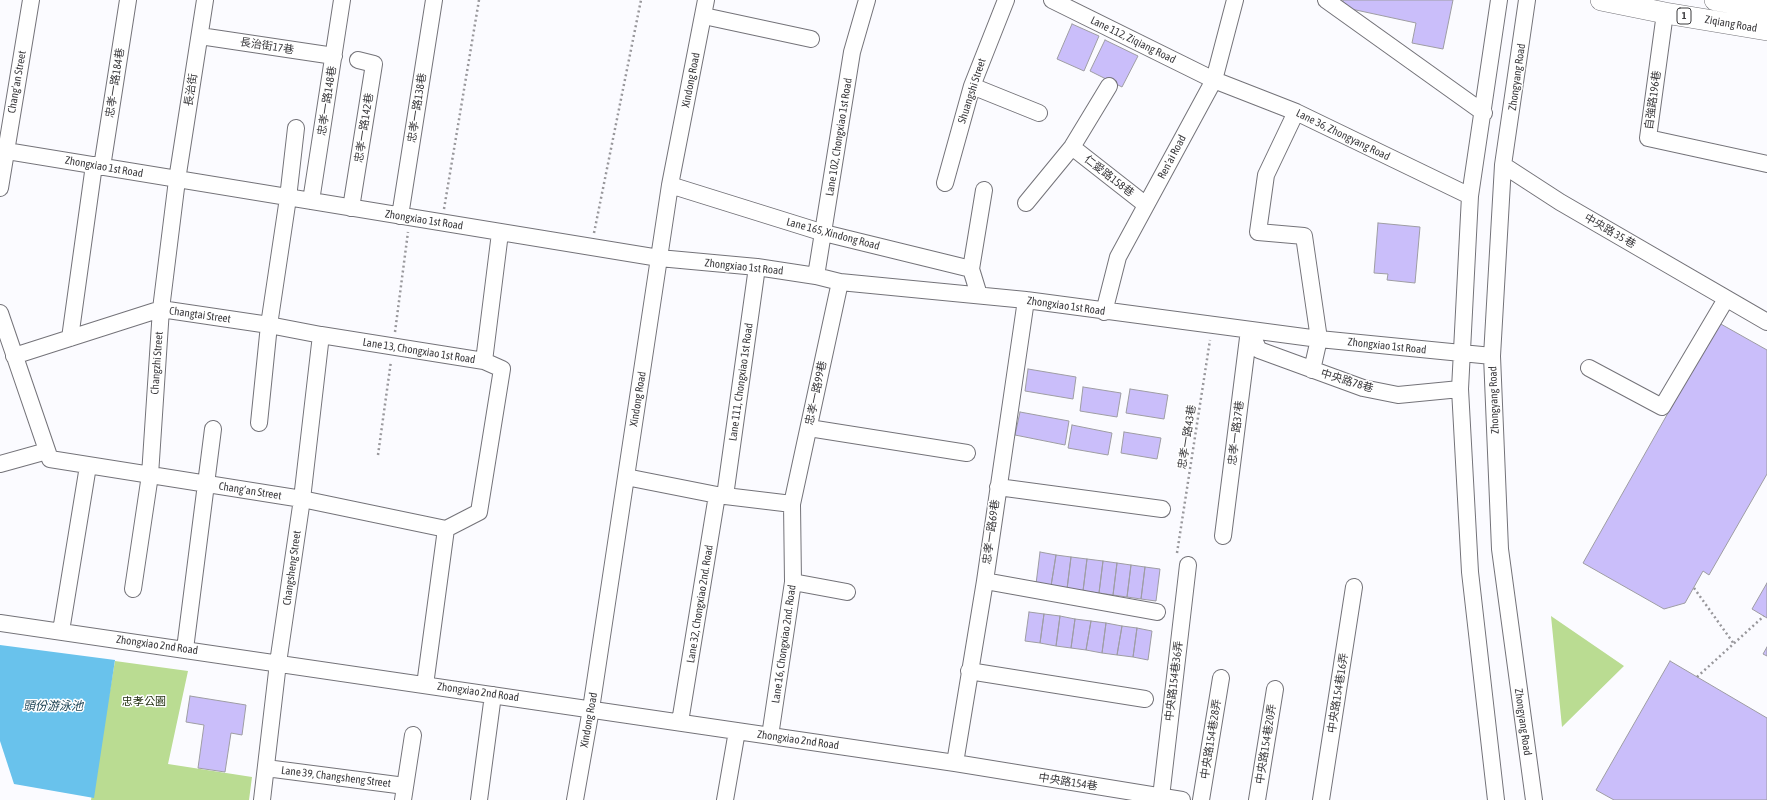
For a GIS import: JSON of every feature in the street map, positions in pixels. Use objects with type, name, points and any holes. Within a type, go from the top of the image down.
[{"type":"main road","name":"Ziqiang Road","points":[[1601,0],[1665,13],[1702,9],[1767,30]]},
{"type":"main road","name":"Ziqiang Road","points":[[1714,0],[1767,9]]},
{"type":"street","name":"Chang’an Street","points":[[0,188],[3,150],[31,0]]},
{"type":"street","name":"忠孝一路184巷","points":[[70,338],[98,166],[128,0]]},
{"type":"street","name":"長治街","points":[[177,180],[205,0]]},
{"type":"street","name":"忠孝一路148巷","points":[[311,201],[342,0]]},
{"type":"street","name":"忠孝一路138巷","points":[[400,216],[434,0]]},
{"type":"street","name":"Xindong Road","points":[[575,800],[591,709],[670,185],[706,0]]},
{"type":"street","name":"Lane 102, Chongxiao 1st Road","points":[[816,276],[852,52],[867,0]]},
{"type":"street","name":"Shuangshi Street","points":[[945,183],[972,86],[1006,0]]},
{"type":"street","name":"Lane 112, Ziqiang Road","points":[[1052,0],[1214,80]]},
{"type":"street","name":"Ren’ai Road","points":[[1104,312],[1118,258],[1214,80],[1235,0]]},
{"type":"street","points":[[1326,0],[1484,113]]},
{"type":"street","points":[[1496,800],[1470,572],[1460,389],[1470,196],[1484,113],[1499,0]]},
{"type":"street","name":"Zhongyang Road","points":[[1527,0],[1504,165],[1492,356],[1500,549],[1534,800]]},
{"type":"street","name":"自強路196巷","points":[[1665,13],[1648,138],[1767,164]]},
{"type":"street","points":[[704,16],[810,39]]},
{"type":"street","name":"長治街17巷","points":[[200,36],[334,56]]},
{"type":"street","name":"忠孝一路142巷","points":[[351,208],[374,64],[358,60]]},
{"type":"street","name":"Lane 36, Zhongyang Road","points":[[1214,80],[1296,112],[1470,196]]},
{"type":"street","points":[[972,86],[1039,113]]},
{"type":"street","points":[[1026,203],[1072,147],[1109,86]]},
{"type":"street","points":[[1296,112],[1266,175],[1258,232],[1304,236],[1319,339],[1312,370]]},
{"type":"street","points":[[258,423],[269,325],[288,198],[296,128]]},
{"type":"street","name":"仁愛路158巷","points":[[1072,147],[1146,205]]},
{"type":"street","name":"Zhongxiao 1st Road","points":[[3,150],[177,180],[659,258],[757,267],[816,276],[840,282],[1026,300],[1104,312],[1154,316],[1319,339],[1492,356]]},
{"type":"street","name":"中央路 35 巷","points":[[1504,165],[1560,202],[1767,322]]},
{"type":"street","name":"Changzhi Street","points":[[133,589],[150,475],[161,310],[177,180]]},
{"type":"street","name":"Lane 165, Xindong Road","points":[[670,185],[824,233],[971,269]]},
{"type":"street","points":[[979,295],[971,269],[984,190]]},
{"type":"street","name":"Lane 13, Chongxiao 1st Road","points":[[321,335],[484,361],[500,233]]},
{"type":"street","name":"Lane 111, Chongxiao 1st Road","points":[[721,496],[757,267]]},
{"type":"street","name":"忠孝一路99巷","points":[[792,504],[840,282]]},
{"type":"street","points":[[1589,368],[1662,407],[1722,297]]},
{"type":"street","name":"忠孝一路69巷","points":[[955,763],[985,581],[1026,300]]},
{"type":"street","name":"Changtai Street","points":[[8,353],[70,338],[161,310],[269,325],[321,335]]},
{"type":"street","name":"Chang’an Street","points":[[0,313],[8,353],[50,460],[302,499],[446,529]]},
{"type":"street","name":"中央路78巷","points":[[1249,330],[1259,350],[1363,388],[1398,395],[1460,389]]},
{"type":"street","name":"忠孝一路37巷","points":[[1223,536],[1249,330]]},
{"type":"street","name":"Changsheng Street","points":[[262,800],[278,663],[302,499],[321,335]]},
{"type":"street","points":[[425,685],[446,529],[479,512],[502,369],[484,361]]},
{"type":"street","points":[[809,428],[967,453]]},
{"type":"street","points":[[185,649],[213,430]]},
{"type":"street","points":[[0,464],[47,450]]},
{"type":"street","points":[[61,631],[88,466]]},
{"type":"street","points":[[626,477],[721,496],[792,504]]},
{"type":"street","points":[[998,487],[1162,509]]},
{"type":"street","name":"Lane 32, Chongxiao 2nd. Road","points":[[680,722],[721,496]]},
{"type":"street","name":"Lane 16, Chongxiao 2nd. Road","points":[[770,736],[793,582],[792,504]]},
{"type":"street","name":"中央路154巷36弄","points":[[1161,797],[1188,565]]},
{"type":"street","points":[[985,581],[1157,612]]},
{"type":"street","points":[[793,582],[847,592]]},
{"type":"street","name":"中央路154巷16弄","points":[[1321,800],[1354,587]]},
{"type":"street","name":"Zhongxiao 2nd Road","points":[[0,623],[955,763]]},
{"type":"street","points":[[970,671],[1145,700]]},
{"type":"street","name":"中央路154巷28弄","points":[[1201,800],[1220,678]]},
{"type":"street","name":"中央路154巷20弄","points":[[1257,800],[1275,689]]},
{"type":"street","points":[[479,800],[493,695]]},
{"type":"street","points":[[725,800],[737,731]]},
{"type":"street","points":[[404,793],[413,735]]},
{"type":"street","name":"中央路154巷","points":[[955,763],[1182,800]]},
{"type":"street","name":"Lane 39, Changsheng Street","points":[[266,768],[404,793]]},
{"type":"path","points":[[442,223],[479,0]]},
{"type":"path","points":[[592,248],[641,0]]},
{"type":"path","name":"忠孝一路43巷","points":[[1177,553],[1212,324]]},
{"type":"path","points":[[1694,588],[1734,644]]},
{"type":"path","points":[[1697,678],[1764,616]]},
{"type":"green space","points":[[1551,616],[1624,666],[1562,727]]},
{"type":"green space","name":"忠孝公園","points":[[115,661],[188,671],[168,764],[252,777],[249,800],[91,800]]},
{"type":"water","name":"頭份游泳池","points":[[0,645],[115,660],[94,798],[14,784],[0,741]]},
{"type":"building","points":[[1343,0],[1453,0],[1443,49],[1412,43],[1416,23],[1342,7]]},
{"type":"building","points":[[1072,24],[1099,36],[1084,71],[1057,59]]},
{"type":"building","points":[[1105,40],[1138,56],[1122,87],[1090,71]]},
{"type":"building","points":[[1378,223],[1420,227],[1415,283],[1387,280],[1388,274],[1374,273]]},
{"type":"building","points":[[1719,323],[1767,350],[1767,474],[1709,575],[1703,571],[1685,603],[1664,609],[1583,563]]},
{"type":"building","points":[[1028,369],[1076,377],[1073,399],[1025,391]]},
{"type":"building","points":[[1083,387],[1121,393],[1117,417],[1080,411]]},
{"type":"building","points":[[1130,389],[1168,395],[1164,419],[1126,413]]},
{"type":"building","points":[[1020,412],[1069,421],[1065,445],[1015,435]]},
{"type":"building","points":[[1072,425],[1112,433],[1108,455],[1068,448]]},
{"type":"building","points":[[1124,432],[1161,438],[1157,459],[1121,453]]},
{"type":"building","points":[[1040,552],[1056,555],[1051,586],[1036,584]]},
{"type":"building","points":[[1056,555],[1071,557],[1067,589],[1051,586]]},
{"type":"building","points":[[1071,557],[1087,559],[1083,591],[1067,589]]},
{"type":"building","points":[[1087,559],[1103,561],[1099,593],[1083,591]]},
{"type":"building","points":[[1103,561],[1117,563],[1113,595],[1099,593]]},
{"type":"building","points":[[1117,563],[1131,565],[1127,597],[1113,595]]},
{"type":"building","points":[[1131,565],[1145,567],[1141,599],[1127,597]]},
{"type":"building","points":[[1145,567],[1160,569],[1156,601],[1141,599]]},
{"type":"building","points":[[1767,583],[1767,618],[1752,609]]},
{"type":"building","points":[[1029,612],[1044,614],[1040,643],[1025,641]]},
{"type":"building","points":[[1044,614],[1060,616],[1056,646],[1040,643]]},
{"type":"building","points":[[1060,616],[1075,619],[1071,648],[1056,646]]},
{"type":"building","points":[[1075,619],[1091,621],[1086,650],[1071,648]]},
{"type":"building","points":[[1091,621],[1106,623],[1102,653],[1086,650]]},
{"type":"building","points":[[1106,623],[1122,626],[1117,655],[1102,653]]},
{"type":"building","points":[[1122,626],[1137,628],[1133,657],[1117,655]]},
{"type":"building","points":[[1137,628],[1152,631],[1148,660],[1133,657]]},
{"type":"building","points":[[1767,647],[1767,656],[1763,654]]},
{"type":"building","points":[[1670,661],[1767,718],[1767,800],[1614,800],[1596,790]]},
{"type":"building","points":[[190,696],[246,705],[242,735],[231,733],[225,772],[198,768],[204,725],[186,722]]}]
